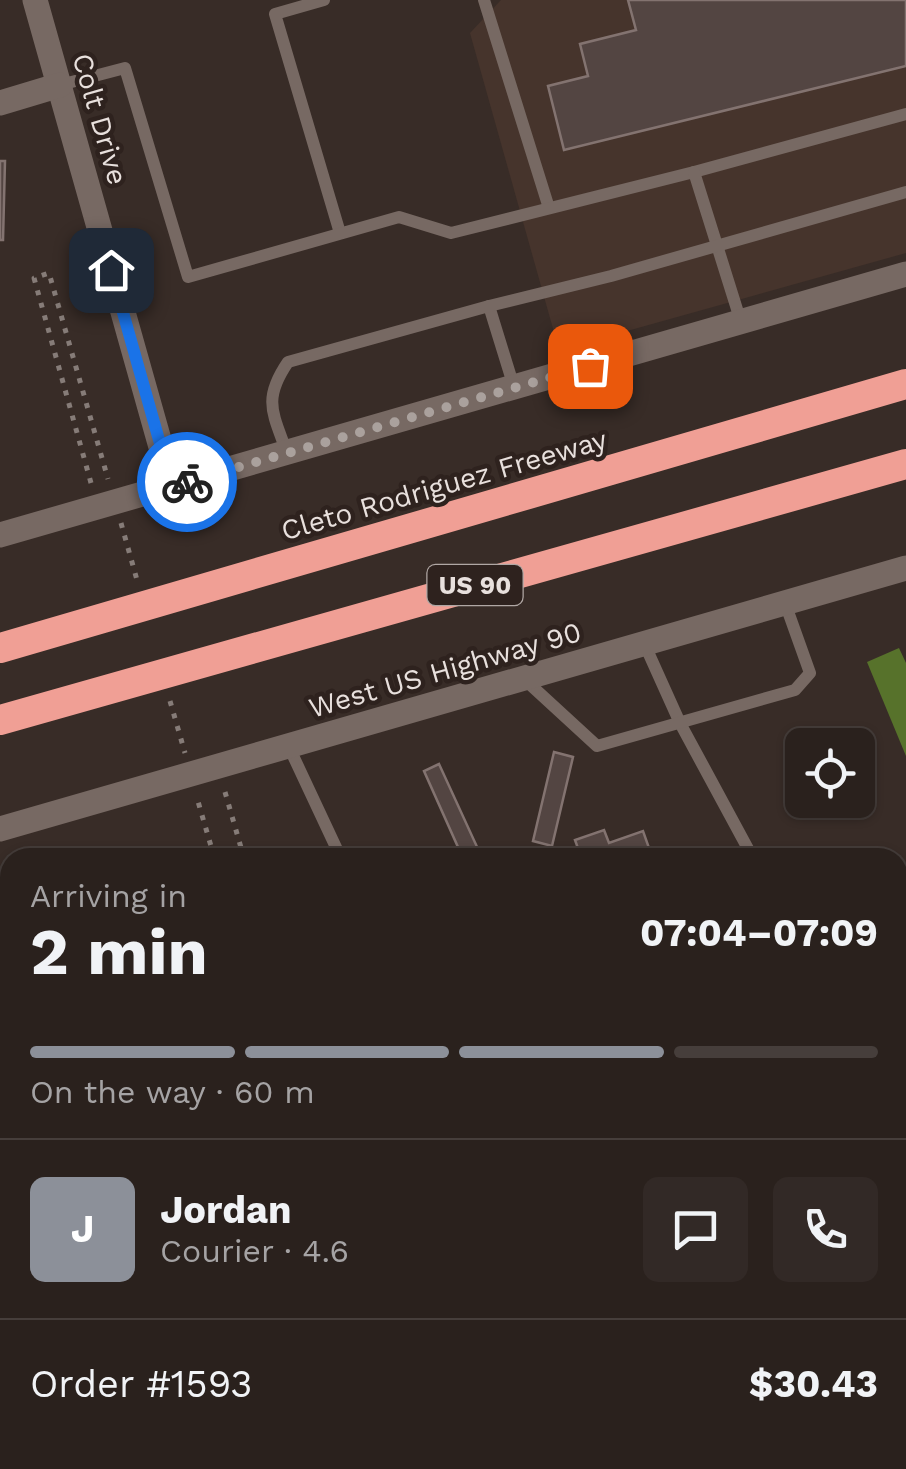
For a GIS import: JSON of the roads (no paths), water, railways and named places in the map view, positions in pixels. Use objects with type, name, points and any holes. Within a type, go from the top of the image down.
[{"type":"highway","name":"Cleto Rodriguez Freeway","points":[[0,648],[906,384]]},
{"type":"highway","name":"US 90","points":[[0,723],[45,707],[906,464]]},
{"type":"highway","points":[[0,636],[100,620]]},
{"type":"main road","name":"Colt Drive","points":[[35,0],[172,486]]},
{"type":"main road","points":[[0,103],[60,86]]},
{"type":"main road","points":[[0,534],[906,274]]},
{"type":"main road","name":"West US Highway 90","points":[[0,830],[906,568]]},
{"type":"lane","points":[[324,0],[275,14],[340,233]]},
{"type":"lane","points":[[484,0],[549,208]]},
{"type":"lane","points":[[60,86],[125,68],[188,277],[399,217],[451,233],[906,114]]},
{"type":"lane","points":[[694,172],[741,322]]},
{"type":"lane","points":[[287,453],[271,407],[276,379],[288,362],[906,192]]},
{"type":"lane","points":[[488,306],[514,387]]},
{"type":"lane","points":[[524,678],[597,746],[795,690],[810,673],[784,603]]},
{"type":"lane","points":[[644,644],[680,723],[747,848]]},
{"type":"lane","points":[[289,747],[336,848]]}]
